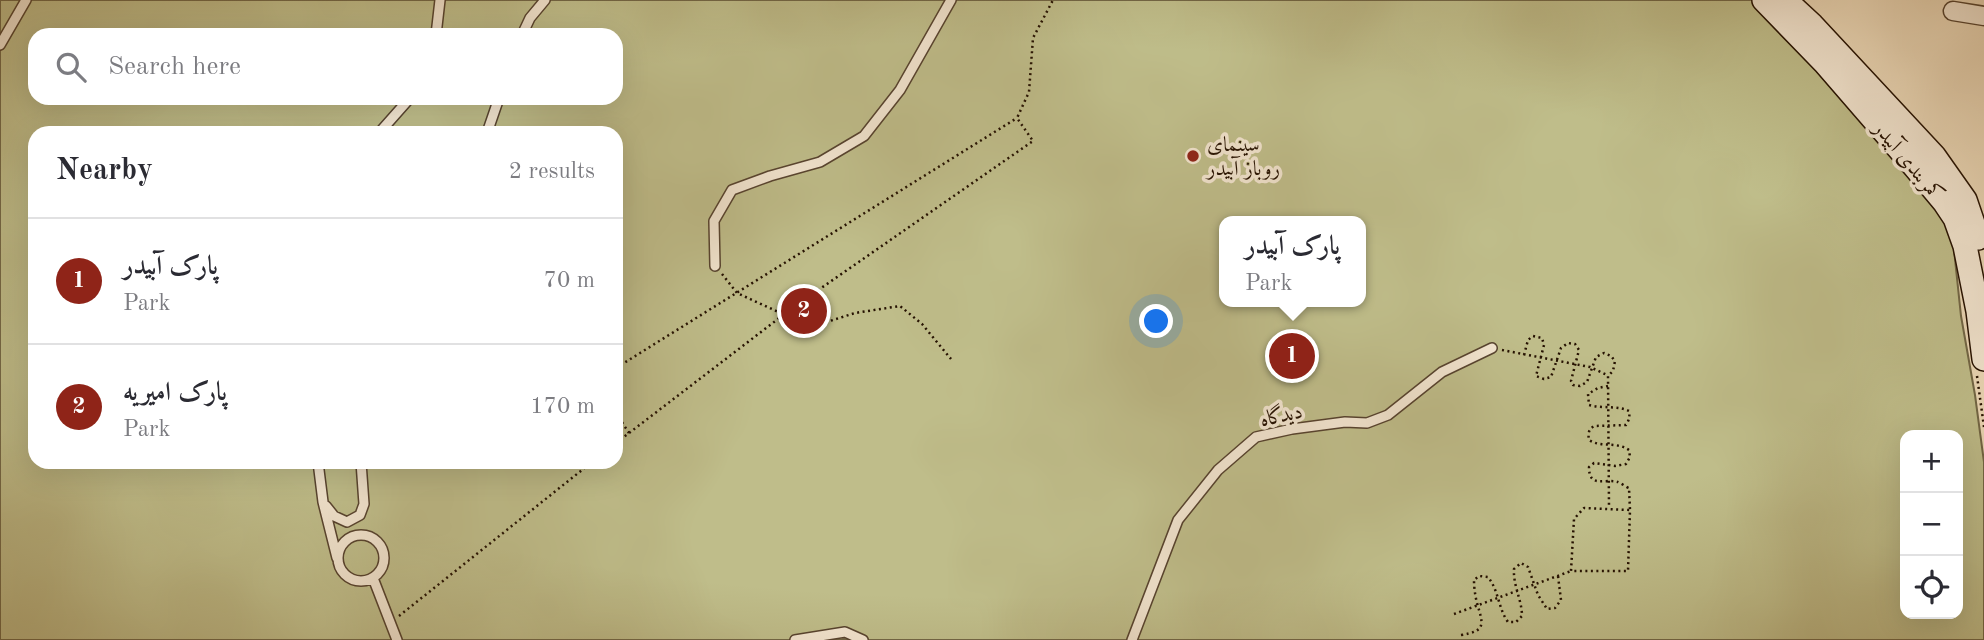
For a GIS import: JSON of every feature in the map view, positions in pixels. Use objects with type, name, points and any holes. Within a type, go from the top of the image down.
[{"type":"main road","name":"کمربندی آبیدر","points":[[1764,0],[1825,63],[1915,167],[1955,218],[1965,246],[1978,312],[1980,362]]},
{"type":"main road","name":"کمربندی آبیدر","points":[[1786,0],[1934,156],[1965,200],[1984,261]]},
{"type":"street","points":[[1953,11],[1984,16]]},
{"type":"lane","points":[[0,45],[26,0]]},
{"type":"lane","points":[[437,28],[440,0]]},
{"type":"lane","points":[[525,28],[545,0]]},
{"type":"lane","points":[[715,266],[714,221],[732,190],[769,176],[820,162],[864,136],[900,90],[951,0]]},
{"type":"lane","points":[[385,126],[404,105]]},
{"type":"lane","points":[[489,126],[497,105]]},
{"type":"lane","name":"دیدگاه","points":[[1132,640],[1178,520],[1218,470],[1256,437],[1305,427],[1345,422],[1367,423],[1388,415],[1442,372],[1492,348]]},
{"type":"lane","points":[[319,469],[323,502],[338,563],[345,575],[359,581],[373,578],[383,567],[385,559],[380,544],[367,536],[351,538],[345,542],[340,548],[338,563]]},
{"type":"lane","points":[[323,502],[334,516],[347,522],[360,515],[364,504],[362,469]]},
{"type":"lane","points":[[373,578],[397,640]]},
{"type":"lane","points":[[795,640],[845,632],[863,640]]},
{"type":"path","points":[[623,364],[1017,118],[1029,92],[1033,38],[1053,0]]},
{"type":"path","points":[[623,438],[784,315],[1033,141],[1017,118]]},
{"type":"path","points":[[715,266],[737,293],[811,327],[855,313],[900,306],[922,324],[951,359]]},
{"type":"path","points":[[1524,355],[1528,340],[1533,336],[1542,338],[1544,345],[1536,376],[1544,379],[1551,377],[1561,348],[1568,343],[1575,344],[1579,350],[1571,381],[1573,385],[1580,387],[1587,383],[1596,357],[1604,352],[1615,361],[1613,371],[1608,376],[1609,508]]},
{"type":"path","points":[[1492,348],[1575,364],[1608,376]]},
{"type":"path","points":[[1980,362],[1984,427]]},
{"type":"path","points":[[1454,614],[1571,571],[1628,571],[1629,488],[1618,482],[1600,482],[1591,478],[1588,473],[1589,467],[1594,463],[1615,466],[1626,464],[1630,457],[1629,450],[1622,445],[1594,444],[1589,440],[1590,428],[1626,425],[1630,416],[1629,411],[1620,407],[1589,405],[1587,399],[1591,390],[1608,386]]},
{"type":"path","points":[[623,424],[629,433]]},
{"type":"path","points":[[391,622],[583,469]]},
{"type":"path","points":[[1571,571],[1574,519],[1584,508],[1630,510]]},
{"type":"path","points":[[1461,635],[1474,633],[1483,620],[1474,580],[1479,576],[1488,577],[1494,584],[1502,614],[1508,622],[1516,622],[1522,616],[1522,609],[1513,578],[1514,569],[1521,564],[1528,567],[1547,609],[1555,608],[1561,600],[1558,576]]},
{"type":"shaded area","points":[[0,0],[1758,0],[1951,221],[1961,316],[1984,462],[1984,640],[0,640]]},
{"type":"place","name":"سینمای روباز آبیدر","points":[[1193,156]]},
{"type":"place","name":"پارک امیریه","points":[[804,311]]},
{"type":"place","name":"پارک آبیدر","points":[[1292,356]]}]
